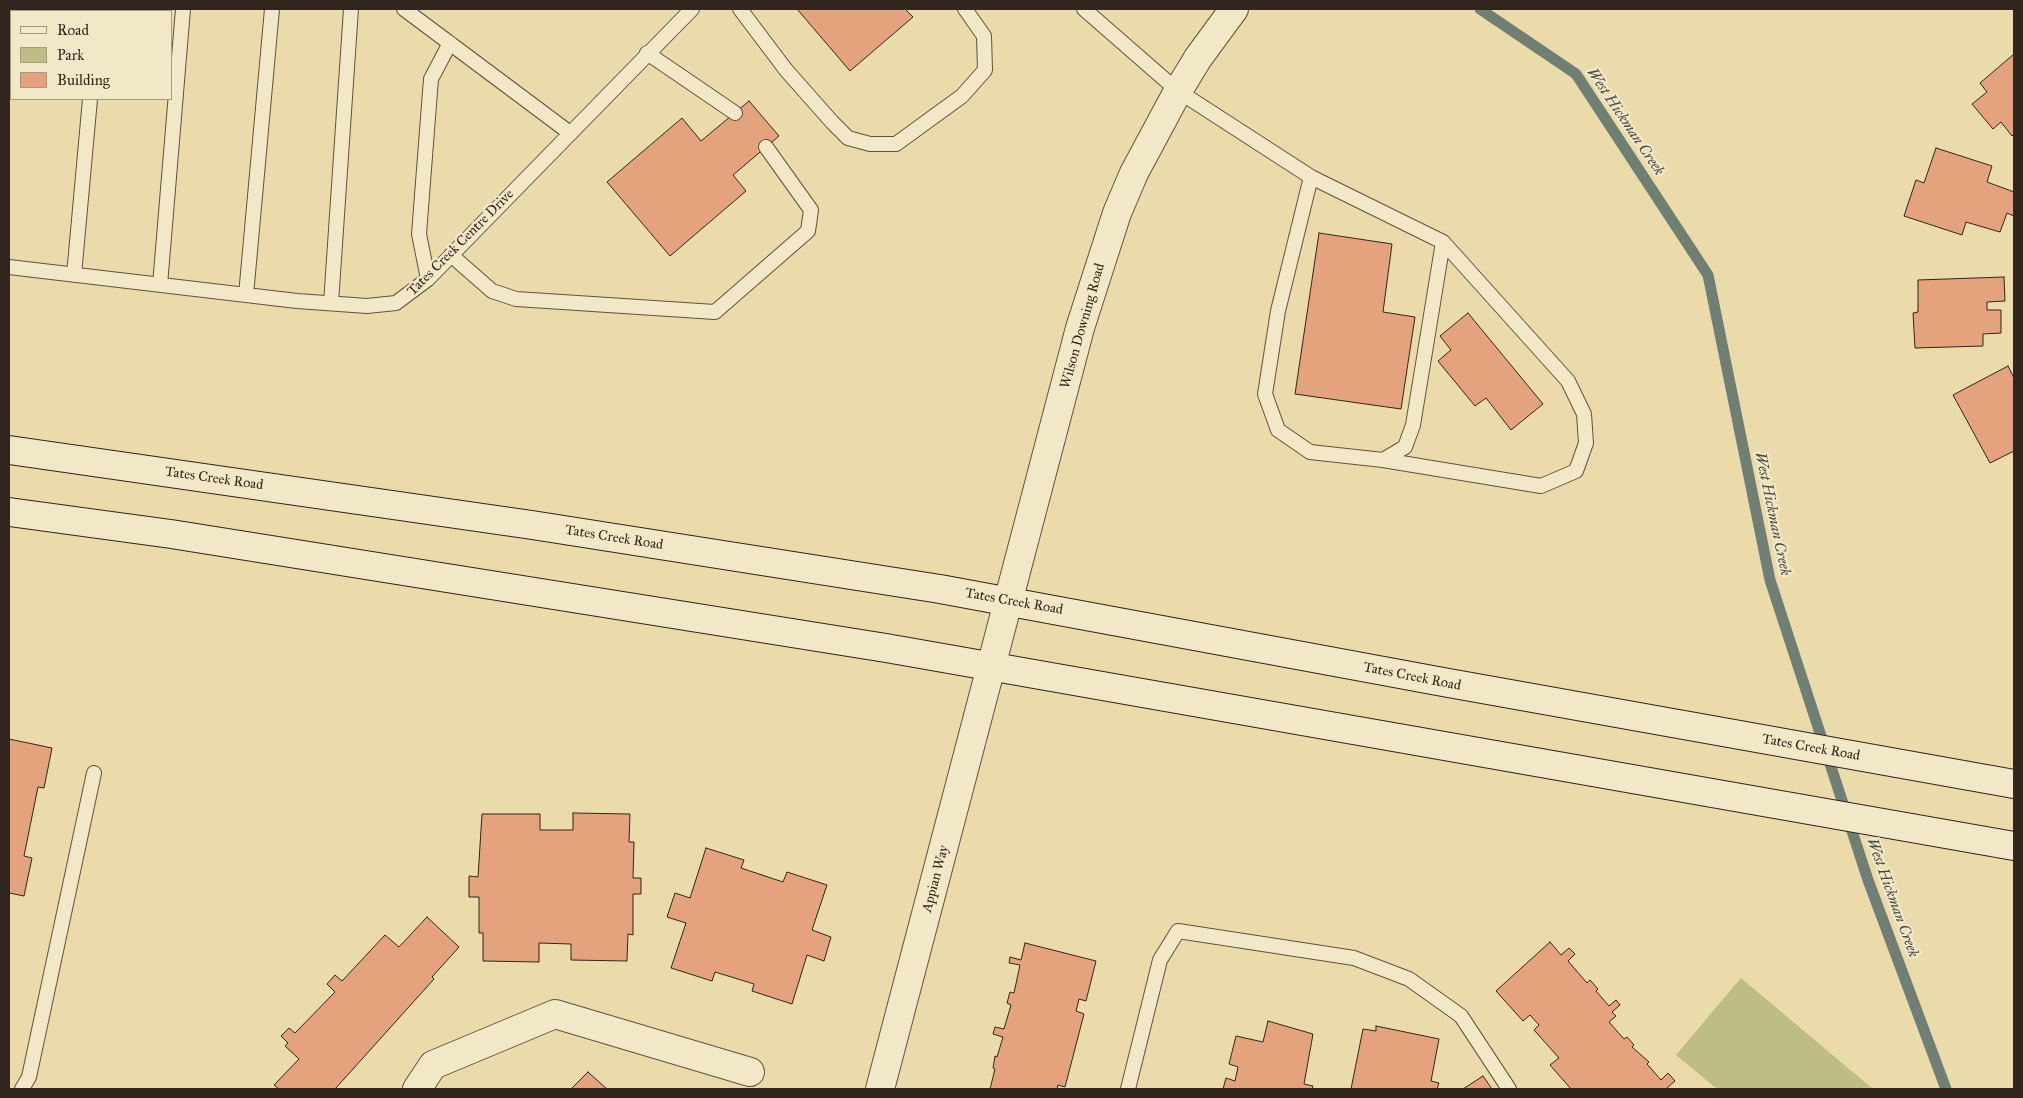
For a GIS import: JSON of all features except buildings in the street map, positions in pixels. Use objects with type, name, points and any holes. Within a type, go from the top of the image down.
[{"type":"main road","name":"Wilson Downing Road","points":[[992,668],[1080,328],[1117,213],[1134,173],[1178,91],[1198,58],[1234,9]]},
{"type":"main road","name":"Tates Creek Road","points":[[9,450],[522,524],[1010,601],[1443,682],[2014,784]]},
{"type":"main road","points":[[9,512],[181,536],[886,648],[2014,846]]},
{"type":"main road","name":"Appian Way","points":[[880,1089],[992,668]]},
{"type":"main road","points":[[417,1089],[434,1065],[555,1014],[750,1072]]},
{"type":"lane","points":[[160,285],[183,9]]},
{"type":"lane","points":[[246,295],[272,9]]},
{"type":"lane","points":[[331,303],[351,9]]},
{"type":"lane","points":[[404,9],[570,132]]},
{"type":"lane","name":"Tates Creek Centre Drive","points":[[9,267],[331,303],[367,306],[396,303],[428,279],[692,9]]},
{"type":"lane","points":[[740,9],[786,70],[832,122],[848,138],[870,144],[896,144],[962,96],[984,70],[984,36],[966,9]]},
{"type":"lane","points":[[1084,9],[1178,91],[1310,177],[1443,242],[1568,380],[1584,414],[1586,443],[1576,471],[1541,486],[1383,460],[1310,452],[1278,430],[1265,394],[1278,311],[1310,177]]},
{"type":"lane","points":[[9,37],[10,23]]},
{"type":"lane","points":[[428,279],[419,234],[431,79],[450,43]]},
{"type":"lane","points":[[647,53],[735,112]]},
{"type":"lane","points":[[74,275],[90,100]]},
{"type":"lane","points":[[451,255],[492,291],[516,299],[715,312],[808,231],[811,210],[766,147]]},
{"type":"lane","points":[[1383,460],[1405,447],[1413,425],[1443,242]]},
{"type":"lane","points":[[22,1089],[29,1077],[94,773]]},
{"type":"lane","points":[[1128,1089],[1160,960],[1178,931],[1354,958],[1409,979],[1460,1016],[1509,1089]]},
{"type":"green space","points":[[1741,978],[1873,1089],[1717,1089],[1676,1055]]},
{"type":"waterway","name":"West Hickman Creek","points":[[1480,9],[1576,74],[1708,275],[1770,580],[1868,880],[1946,1089]]}]
